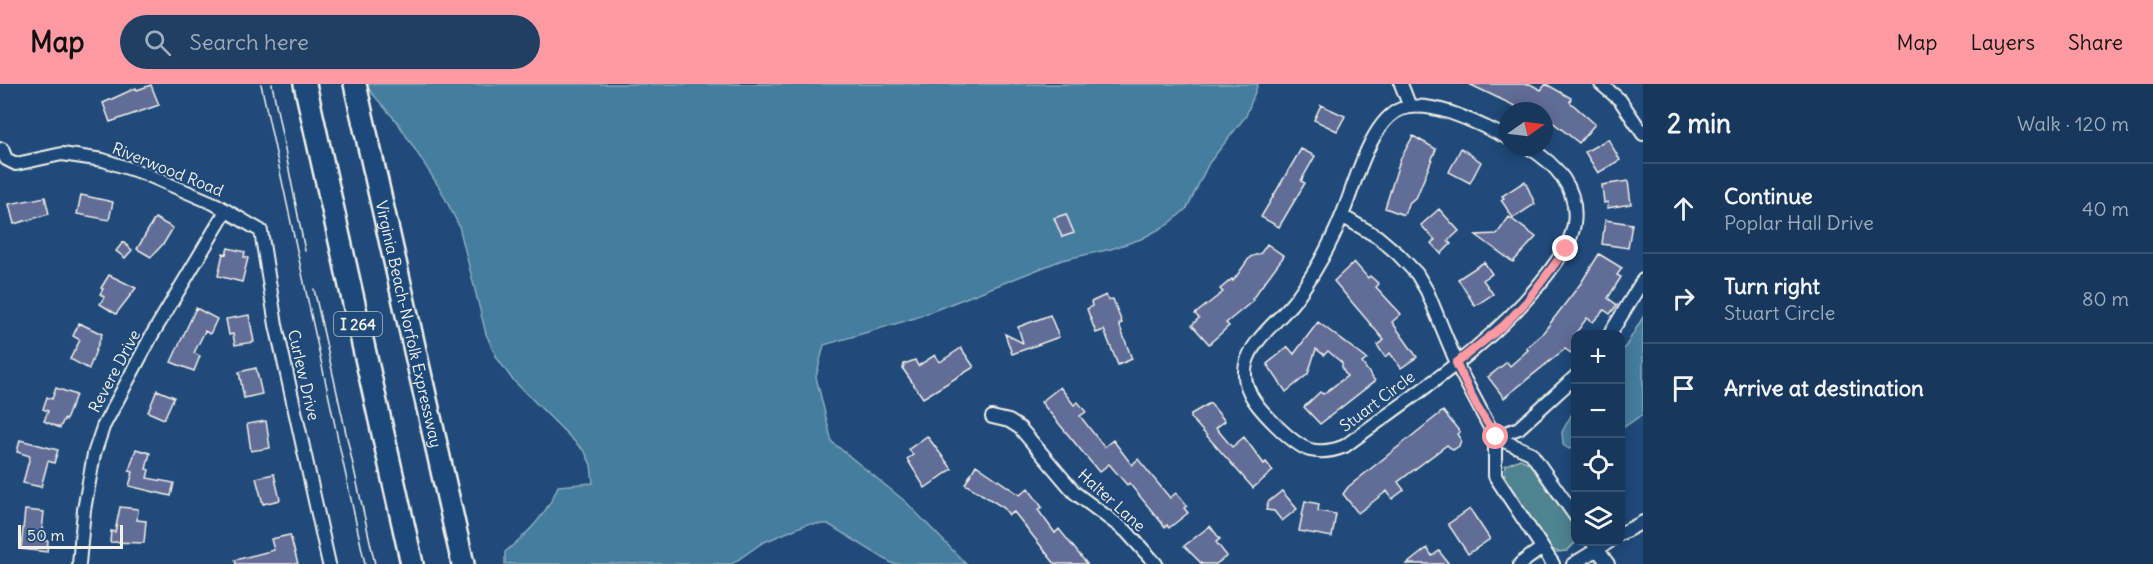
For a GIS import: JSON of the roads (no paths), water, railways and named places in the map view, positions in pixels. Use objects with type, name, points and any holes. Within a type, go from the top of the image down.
[{"type":"highway","name":"I 264","points":[[305,84],[412,564]]},
{"type":"highway","name":"Virginia Beach-Norfolk Expressway","points":[[355,84],[463,564]]},
{"type":"street","points":[[1401,84],[1410,107],[1424,107],[1455,115],[1499,134]]},
{"type":"street","points":[[1601,84],[1620,100],[1643,134]]},
{"type":"street","name":"Stuart Circle","points":[[1410,107],[1393,113],[1378,126],[1342,216],[1314,273],[1294,301],[1251,351],[1246,365],[1246,380],[1254,400],[1297,444],[1322,452],[1334,451],[1345,446],[1503,326],[1527,301],[1570,238],[1574,208],[1567,182],[1558,170],[1540,156]]},
{"type":"street","name":"Riverwood Road","points":[[0,150],[2,149],[6,159],[16,164],[62,154],[103,159],[143,173],[226,211]]},
{"type":"street","name":"Revere Drive","points":[[79,564],[84,510],[94,454],[103,427],[152,334],[226,211]]},
{"type":"street","name":"Curlew Drive","points":[[226,211],[261,231],[276,325],[329,564]]},
{"type":"street","points":[[1342,216],[1378,237],[1417,274],[1442,323],[1456,363],[1476,405],[1496,437],[1531,453],[1571,511]]},
{"type":"street","points":[[1612,330],[1643,280]]},
{"type":"street","points":[[1496,437],[1519,428],[1571,380]]},
{"type":"street","name":"Halter Lane","points":[[992,417],[1009,421],[1020,428],[1075,493],[1126,531],[1156,564]]},
{"type":"street","points":[[1496,437],[1495,476],[1553,564]]},
{"type":"street","points":[[1625,531],[1643,522]]},
{"type":"street","points":[[1573,564],[1594,546]]},
{"type":"street","points":[[1596,546],[1608,564]]},
{"type":"street","points":[[1520,564],[1542,548]]},
{"type":"water","points":[[364,84],[1258,84],[1246,116],[1209,163],[1187,208],[1169,224],[1141,239],[1111,249],[1062,260],[915,318],[824,345],[816,377],[832,442],[906,502],[966,564],[893,564],[828,524],[807,524],[762,543],[732,564],[505,564],[505,552],[536,523],[558,486],[593,483],[591,465],[585,452],[512,379],[497,358],[486,334],[459,226],[441,190],[398,123]]},
{"type":"water","points":[[1643,317],[1643,414],[1625,426],[1625,384],[1625,347]]},
{"type":"water","points":[[1571,415],[1571,448],[1563,445],[1562,432]]},
{"type":"tram line","points":[[261,84],[365,564]]},
{"type":"tram line","points":[[272,84],[305,251]]},
{"type":"tram line","points":[[314,289],[375,564]]}]
